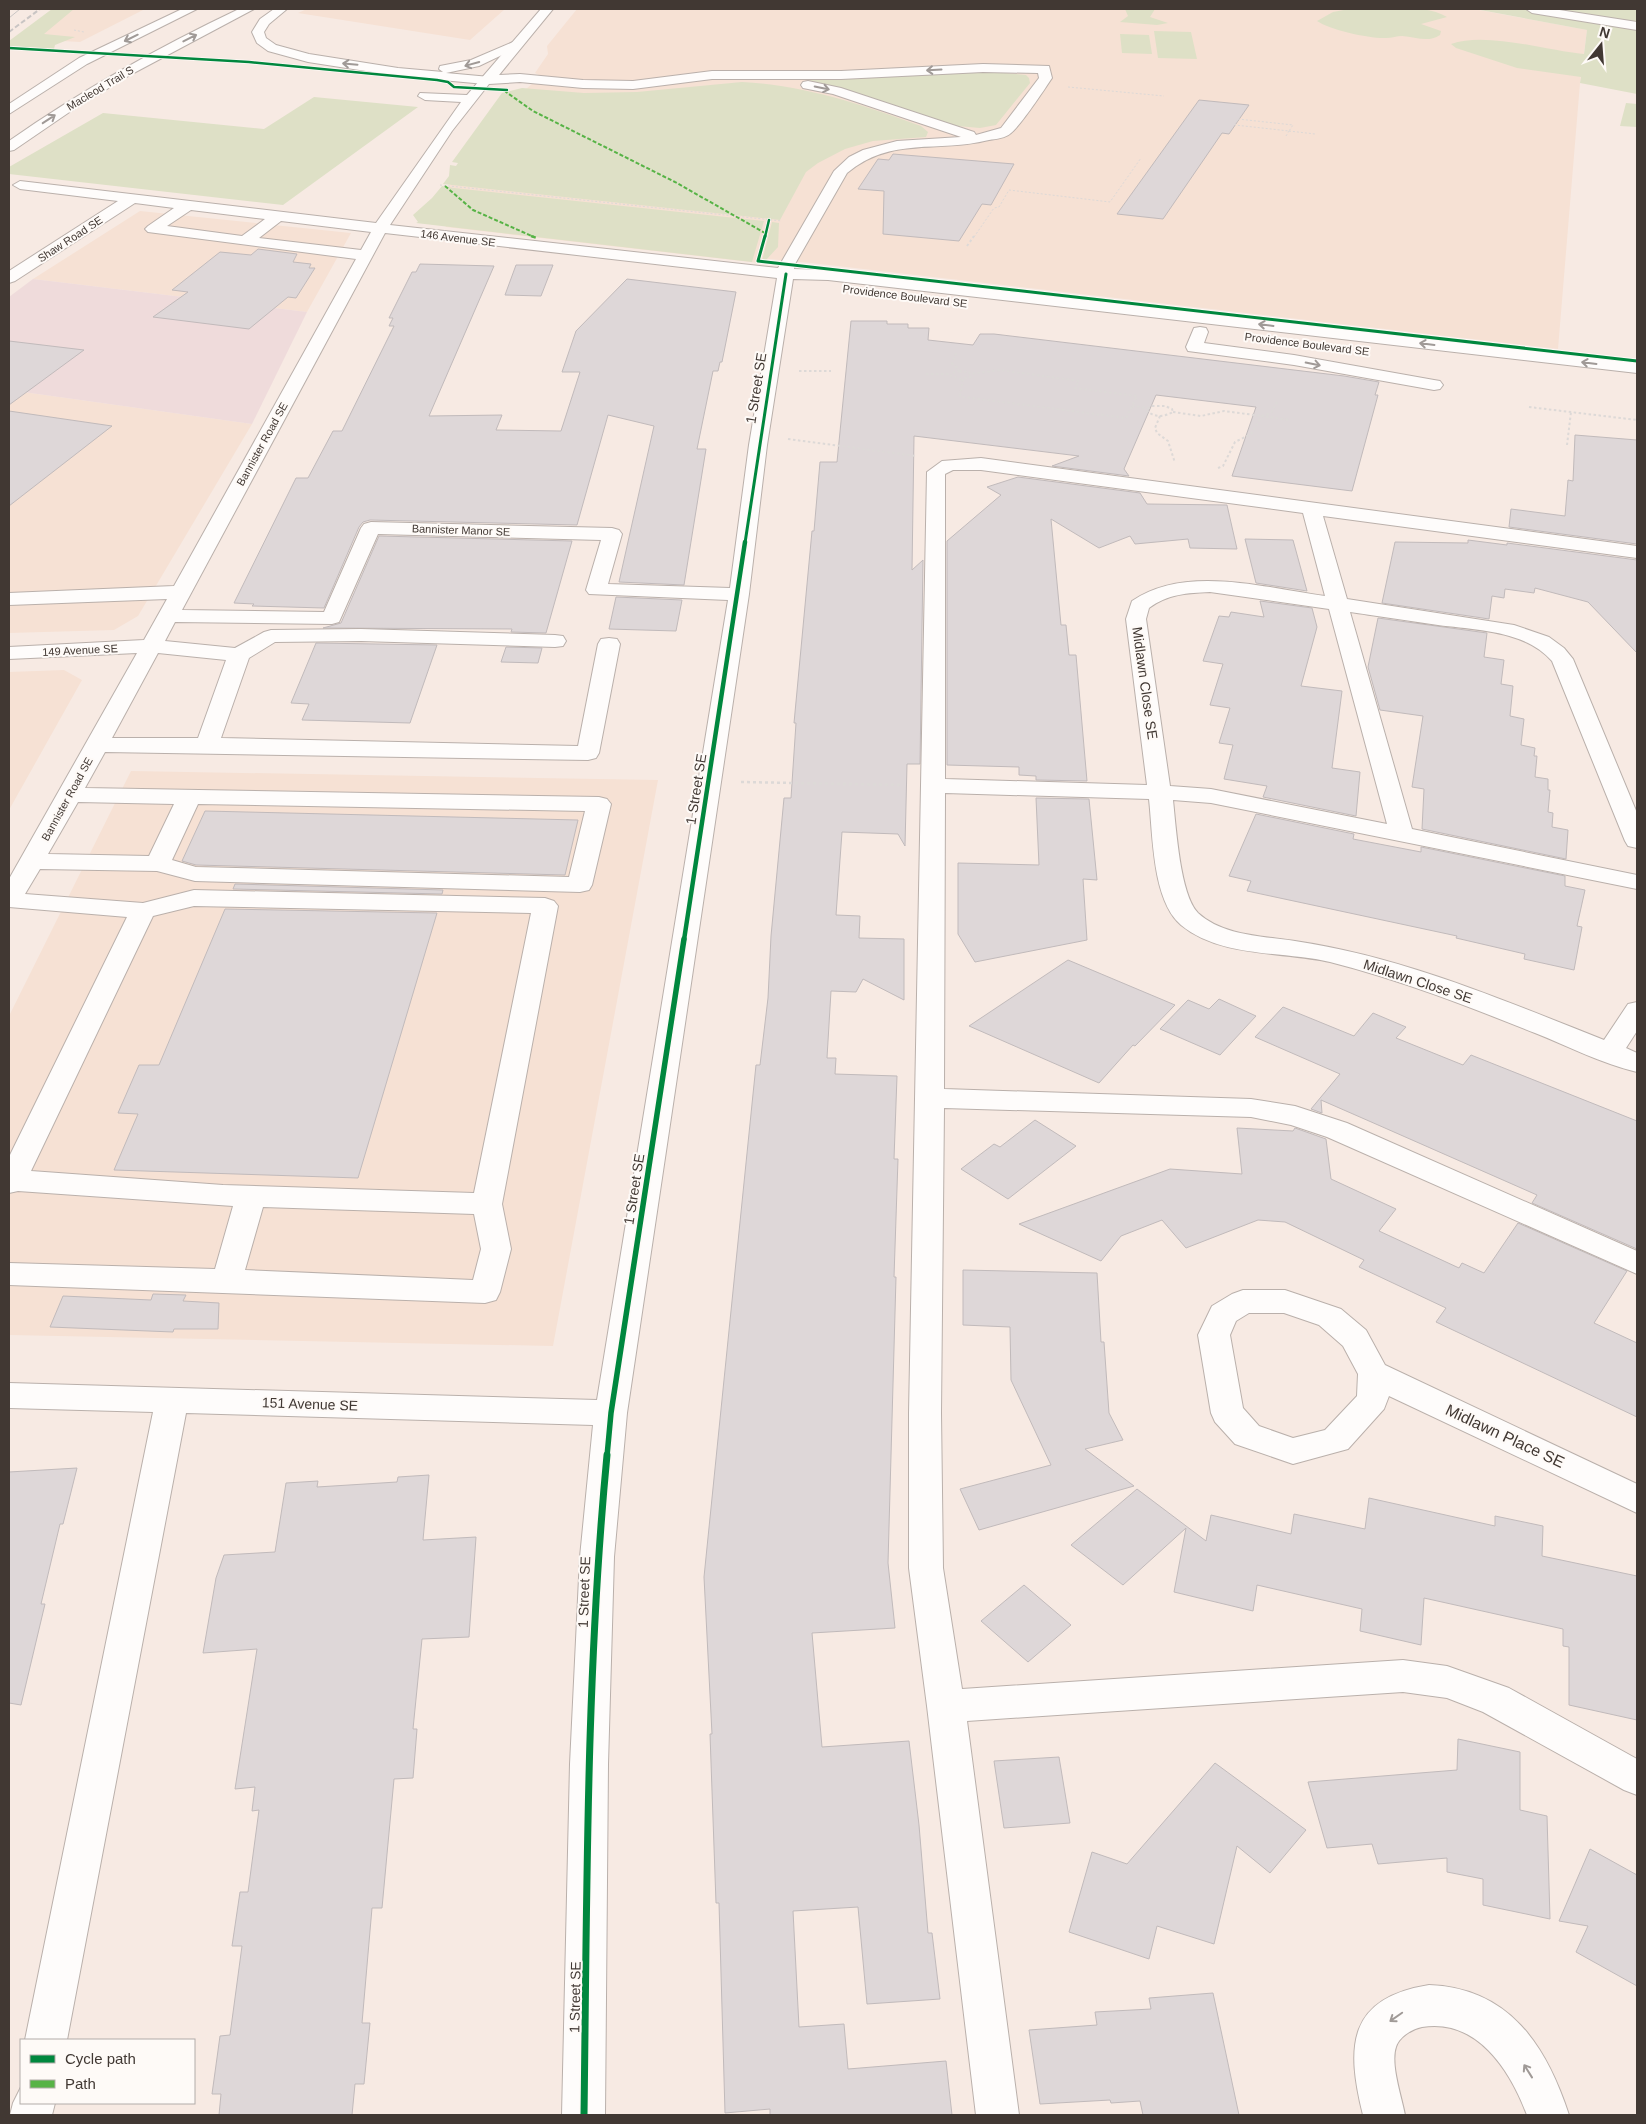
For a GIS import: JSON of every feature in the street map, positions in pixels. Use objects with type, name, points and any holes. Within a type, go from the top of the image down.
[{"type":"main road","points":[[31,80],[83,61],[191,9]]},
{"type":"main road","name":"Macleod Trail S","points":[[9,146],[130,70],[248,9]]},
{"type":"main road","points":[[281,9],[264,22],[258,32],[261,40],[272,48],[308,58],[423,70],[455,68],[483,60],[517,45]]},
{"type":"main road","name":"Bannister Road SE","points":[[9,900],[98,745],[380,229],[447,129],[485,80],[547,9]]},
{"type":"main road","points":[[1532,9],[1637,26]]},
{"type":"main road","points":[[9,110],[83,61]]},
{"type":"main road","points":[[374,66],[398,72],[558,88],[619,90],[722,80],[770,80],[836,91],[980,138]]},
{"type":"main road","points":[[485,80],[520,78],[583,84],[633,85],[712,75],[841,75],[982,68],[1044,69],[1046,78],[1043,84]]},
{"type":"main road","name":"1 Street SE","points":[[584,2115],[589,1764],[597,1557],[611,1413],[738,594],[758,444],[787,264],[841,171],[864,154],[884,146],[897,144],[980,138],[1010,128],[1043,84]]},
{"type":"main road","points":[[425,96],[471,99]]},
{"type":"main road","name":"146 Avenue SE","points":[[20,185],[380,229],[786,274]]},
{"type":"main road","name":"Shaw Road SE","points":[[9,278],[131,199]]},
{"type":"main road","points":[[187,206],[153,229],[365,255]]},
{"type":"main road","points":[[245,241],[278,216]]},
{"type":"main road","name":"Providence Boulevard SE","points":[[786,274],[846,290],[1637,382]]},
{"type":"main road","name":"Providence Boulevard SE","points":[[786,274],[828,275],[1637,368]]},
{"type":"main road","points":[[1200,332],[1194,348],[1294,360],[1434,385]]},
{"type":"main road","points":[[998,2115],[946,1706],[926,1568],[924,1413],[930,1098],[936,472],[949,465],[981,464],[1637,552]]},
{"type":"main road","points":[[1311,508],[1402,835]]},
{"type":"main road","name":"Bannister Manor SE","points":[[168,616],[332,618],[371,528],[612,534],[596,590],[738,594]]},
{"type":"main road","name":"Midlawn Close SE","points":[[1637,841],[1562,659],[1555,650],[1536,639],[1498,627],[1210,586],[1165,590],[1150,596],[1139,605],[1136,619],[1174,890],[1180,907],[1190,919],[1208,930],[1234,940],[1329,954],[1447,988],[1637,1063]]},
{"type":"main road","points":[[9,599],[180,592]]},
{"type":"main road","points":[[206,745],[238,656],[271,636],[361,635],[555,641]]},
{"type":"main road","points":[[98,745],[206,745],[588,753],[609,644]]},
{"type":"main road","name":"149 Avenue SE","points":[[9,653],[151,646],[238,656]]},
{"type":"main road","points":[[932,786],[1161,792],[1220,798],[1637,882]]},
{"type":"main road","points":[[31,862],[158,864],[195,874],[580,885],[599,804],[70,795]]},
{"type":"main road","points":[[158,864],[189,798]]},
{"type":"main road","points":[[9,900],[143,911],[194,898],[545,906],[486,1204],[496,1249],[485,1292],[9,1274]]},
{"type":"main road","points":[[143,911],[10,1181],[251,1196],[486,1204]]},
{"type":"main road","points":[[1610,1052],[1637,1010]]},
{"type":"main road","points":[[930,1098],[1251,1108],[1296,1116],[1337,1130],[1637,1263]]},
{"type":"main road","points":[[227,1281],[251,1196]]},
{"type":"main road","points":[[1285,1300],[1330,1317],[1355,1338],[1374,1374],[1373,1400],[1336,1440],[1293,1451],[1247,1436],[1227,1412],[1214,1335],[1224,1314],[1243,1302],[1285,1300]]},
{"type":"main road","name":"Midlawn Place SE","points":[[1374,1374],[1637,1499]]},
{"type":"main road","name":"151 Avenue SE","points":[[9,1395],[611,1413]]},
{"type":"main road","points":[[46,2039],[172,1400]]},
{"type":"main road","points":[[946,1706],[1403,1676],[1447,1682],[1496,1700],[1637,1778]]},
{"type":"main road","points":[[1384,2115],[1374,2064],[1376,2040],[1388,2023],[1405,2011],[1426,2005],[1450,2006],[1472,2012],[1492,2025],[1512,2044],[1537,2085],[1548,2115]]},
{"type":"path","points":[[74,30],[81,31]]},
{"type":"path","points":[[1043,84],[1164,96]]},
{"type":"path","points":[[1286,136],[1289,132],[1293,126],[1238,120],[1235,125],[1289,132],[1315,134]]},
{"type":"path","points":[[967,246],[994,208],[999,207],[1009,190],[1110,202],[1141,158]]},
{"type":"path","points":[[440,185],[810,224]]},
{"type":"path","points":[[767,227],[769,220]]},
{"type":"path","points":[[956,353],[952,363],[959,371]]},
{"type":"path","points":[[926,374],[951,374],[959,371],[971,374],[1000,370],[1079,381],[1076,388],[1137,396],[1126,418],[964,397],[960,396],[963,379]]},
{"type":"path","points":[[791,371],[831,371]]},
{"type":"path","points":[[951,374],[954,378],[963,379],[969,378],[971,374]]},
{"type":"path","points":[[1213,469],[1224,466],[1235,442],[1251,434],[1262,416],[1271,413],[1277,402]]},
{"type":"path","points":[[1132,406],[1147,408],[1165,406],[1172,408],[1173,412]]},
{"type":"path","points":[[1530,407],[1637,420]]},
{"type":"path","points":[[1147,408],[1149,414],[1160,416],[1173,412],[1202,416],[1224,411],[1290,420]]},
{"type":"path","points":[[1567,445],[1570,412]]},
{"type":"path","points":[[1160,416],[1155,428],[1157,433],[1168,441],[1176,463],[1183,467]]},
{"type":"path","points":[[780,438],[910,455],[949,465]]},
{"type":"path","points":[[708,783],[932,786]]},
{"type":"shaded area","points":[[65,9],[145,9],[80,42],[27,39]]},
{"type":"shaded area","points":[[307,9],[505,9],[470,40],[298,13]]},
{"type":"shaded area","points":[[577,9],[1474,9],[1587,30],[1580,83],[1558,349],[811,263],[769,259],[759,263],[446,227],[436,203],[525,90],[541,76],[535,73],[548,54],[547,46]]},
{"type":"shaded area","points":[[140,211],[351,233],[307,312],[33,279]]},
{"type":"shaded area","points":[[33,279],[307,312],[252,424],[9,390],[9,297]]},
{"type":"shaded area","points":[[9,390],[252,424],[138,616],[114,630],[9,633]]},
{"type":"shaded area","points":[[64,670],[82,680],[9,810],[9,672]]},
{"type":"shaded area","points":[[131,771],[658,780],[553,1346],[9,1335],[9,1016]]},
{"type":"green space","points":[[52,9],[74,9],[44,34],[75,37],[55,45],[54,49],[9,46],[9,41]]},
{"type":"green space","points":[[1125,9],[1155,9],[1150,17],[1168,23],[1157,25],[1120,22],[1128,16]]},
{"type":"green space","points":[[1349,9],[1425,9],[1447,17],[1421,24],[1441,31],[1440,35],[1431,39],[1402,36],[1379,38],[1341,31],[1317,21],[1333,12]]},
{"type":"green space","points":[[1475,9],[1637,9],[1637,94],[1580,83],[1581,77],[1517,68],[1456,48],[1451,44],[1482,40],[1517,43],[1584,54],[1587,30]]},
{"type":"green space","points":[[1154,31],[1191,32],[1197,59],[1158,58]]},
{"type":"green space","points":[[1120,34],[1149,35],[1152,54],[1122,53]]},
{"type":"green space","points":[[985,71],[1026,75],[1030,83],[996,125],[980,128],[957,126],[799,77]]},
{"type":"green space","points":[[742,82],[788,87],[833,97],[921,126],[928,132],[926,137],[873,141],[845,149],[818,163],[806,172],[780,220],[443,184],[449,176],[450,165],[456,166],[458,163],[452,162],[502,93],[522,88],[584,93],[637,92]]},
{"type":"green space","points":[[314,97],[418,107],[283,205],[9,174],[9,167],[103,113],[264,129]]},
{"type":"green space","points":[[1626,103],[1637,104],[1637,127],[1620,126]]},
{"type":"green space","points":[[442,186],[764,221],[752,262],[416,223],[418,222],[413,215]]},
{"type":"green space","points":[[772,222],[779,223],[778,247],[766,260],[762,261]]},
{"type":"building","points":[[1199,100],[1249,105],[1229,134],[1222,133],[1163,219],[1117,214]]},
{"type":"building","points":[[893,154],[1014,164],[991,205],[982,204],[959,241],[883,234],[884,191],[858,189],[878,159],[889,160]]},
{"type":"building","points":[[258,249],[297,254],[293,262],[311,264],[309,268],[315,268],[296,298],[288,297],[249,329],[153,317],[188,292],[172,290],[220,252],[251,255]]},
{"type":"building","points":[[420,264],[494,266],[429,416],[502,415],[496,430],[561,431],[580,372],[562,372],[576,331],[627,279],[736,292],[722,362],[720,362],[718,371],[713,371],[697,449],[706,449],[684,585],[619,582],[654,426],[608,415],[577,525],[370,520],[363,522],[359,527],[324,608],[252,606],[254,604],[234,603],[296,478],[308,478],[333,431],[342,431],[394,326],[389,326],[393,318],[389,318],[412,272],[416,272]]},
{"type":"building","points":[[516,265],[553,265],[541,296],[505,295]]},
{"type":"building","points":[[851,321],[887,321],[887,324],[908,324],[908,328],[929,328],[928,340],[973,345],[980,334],[994,334],[1344,376],[1379,382],[1375,395],[1378,395],[1352,491],[1232,476],[1256,407],[1156,395],[1124,469],[1129,476],[1052,466],[1079,456],[914,436],[912,570],[923,560],[920,764],[907,764],[905,846],[898,834],[842,832],[836,915],[860,916],[859,938],[904,939],[904,1000],[863,979],[856,992],[831,991],[827,1058],[836,1058],[835,1074],[897,1076],[894,1159],[898,1159],[894,1277],[896,1277],[888,1563],[895,1628],[812,1633],[822,1747],[909,1741],[919,1825],[928,1933],[932,1933],[940,1999],[867,2004],[858,1907],[793,1911],[799,2027],[844,2024],[848,2069],[946,2061],[952,2115],[770,2115],[770,2109],[725,2113],[719,1903],[716,1903],[710,1734],[712,1734],[704,1577],[756,1065],[760,1065],[768,998],[771,936],[784,798],[791,798],[796,723],[794,723],[820,462],[837,462]]},
{"type":"building","points":[[9,341],[84,350],[9,405]]},
{"type":"building","points":[[9,411],[112,426],[9,506]]},
{"type":"building","points":[[1575,435],[1637,440],[1637,544],[1509,527],[1511,509],[1565,516],[1568,480],[1573,481]]},
{"type":"building","points":[[1018,477],[1140,493],[1147,504],[1227,505],[1237,549],[1190,548],[1188,539],[1135,544],[1130,536],[1099,548],[1051,519],[1061,625],[1066,625],[1069,655],[1076,655],[1087,781],[1036,780],[1036,776],[1019,775],[1019,767],[947,765],[947,541],[1001,495],[987,487]]},
{"type":"building","points":[[379,536],[572,541],[546,633],[511,632],[512,629],[323,628],[341,623]]},
{"type":"building","points":[[1245,539],[1293,540],[1307,591],[1256,583]]},
{"type":"building","points":[[1468,540],[1507,545],[1507,543],[1637,560],[1637,653],[1588,602],[1535,588],[1534,593],[1505,589],[1504,598],[1492,596],[1489,619],[1382,603],[1395,542],[1468,543]]},
{"type":"building","points":[[616,597],[682,600],[676,631],[609,629]]},
{"type":"building","points":[[1260,601],[1312,608],[1317,627],[1301,686],[1342,691],[1332,768],[1360,772],[1356,816],[1263,797],[1267,786],[1224,779],[1233,745],[1219,743],[1230,708],[1210,705],[1223,664],[1203,661],[1219,616],[1229,617],[1231,612],[1264,617]]},
{"type":"building","points":[[1378,618],[1487,633],[1484,657],[1504,660],[1501,684],[1513,686],[1510,716],[1524,719],[1521,745],[1535,748],[1534,756],[1537,756],[1535,777],[1548,779],[1548,790],[1550,790],[1548,812],[1553,813],[1552,827],[1568,830],[1566,859],[1422,829],[1424,789],[1412,787],[1423,716],[1380,710],[1368,667]]},
{"type":"building","points":[[316,643],[437,645],[410,723],[302,720],[309,704],[291,703]]},
{"type":"building","points":[[506,647],[542,648],[538,663],[501,662]]},
{"type":"building","points":[[1036,798],[1089,799],[1097,880],[1083,879],[1087,940],[975,962],[958,934],[958,863],[1039,865]]},
{"type":"building","points":[[205,811],[578,820],[565,875],[196,865],[182,861]]},
{"type":"building","points":[[1256,814],[1354,834],[1353,839],[1421,852],[1421,847],[1565,876],[1565,886],[1585,890],[1577,926],[1582,927],[1574,970],[1524,959],[1525,954],[1456,938],[1457,936],[1247,891],[1251,881],[1229,876]]},
{"type":"building","points":[[235,884],[443,890],[442,894],[233,889]]},
{"type":"building","points":[[225,909],[437,913],[358,1178],[114,1170],[138,1114],[118,1113],[139,1065],[159,1065]]},
{"type":"building","points":[[1068,960],[1175,1005],[1135,1046],[1133,1045],[1099,1083],[969,1026]]},
{"type":"building","points":[[1219,999],[1256,1016],[1220,1055],[1160,1029],[1188,1000],[1209,1009]]},
{"type":"building","points":[[1283,1007],[1354,1036],[1373,1013],[1406,1027],[1396,1038],[1463,1065],[1471,1055],[1637,1121],[1637,1249],[1532,1203],[1537,1195],[1321,1100],[1322,1113],[1311,1109],[1340,1074],[1255,1037]]},
{"type":"building","points":[[1035,1120],[1076,1146],[1008,1199],[961,1169],[994,1144],[1000,1147]]},
{"type":"building","points":[[1237,1128],[1293,1131],[1295,1128],[1326,1139],[1331,1179],[1396,1209],[1379,1231],[1459,1268],[1462,1263],[1484,1273],[1518,1223],[1627,1271],[1594,1323],[1637,1343],[1637,1417],[1436,1322],[1446,1308],[1359,1267],[1364,1260],[1285,1222],[1258,1220],[1186,1248],[1162,1220],[1121,1236],[1101,1261],[1019,1224],[1170,1169],[1242,1174]]},
{"type":"building","points":[[963,1270],[1097,1273],[1101,1342],[1104,1342],[1109,1413],[1123,1440],[1085,1449],[1134,1486],[979,1530],[960,1489],[1051,1465],[1011,1380],[1010,1327],[963,1325]]},
{"type":"building","points":[[153,1294],[186,1295],[183,1301],[219,1303],[218,1329],[174,1329],[173,1332],[50,1327],[63,1296],[151,1300]]},
{"type":"building","points":[[77,1468],[63,1524],[60,1524],[41,1604],[45,1604],[21,1705],[9,1703],[9,1472]]},
{"type":"building","points":[[429,1475],[423,1540],[476,1537],[469,1637],[422,1639],[413,1729],[417,1729],[413,1778],[394,1779],[382,1908],[372,1908],[362,2023],[370,2023],[364,2084],[355,2084],[352,2115],[219,2115],[221,2094],[212,2094],[220,2036],[230,2035],[242,1946],[232,1946],[240,1892],[248,1892],[259,1810],[252,1811],[255,1787],[235,1789],[257,1649],[203,1653],[216,1578],[224,1555],[275,1552],[286,1483],[318,1481],[317,1487],[397,1482],[398,1477]]},
{"type":"building","points":[[1137,1489],[1206,1541],[1211,1515],[1291,1534],[1294,1514],[1365,1529],[1369,1498],[1495,1526],[1495,1516],[1543,1526],[1542,1556],[1637,1576],[1637,1720],[1569,1705],[1569,1647],[1563,1646],[1563,1629],[1424,1598],[1421,1645],[1360,1631],[1362,1609],[1257,1585],[1253,1611],[1174,1592],[1186,1528],[1123,1585],[1071,1545]]},
{"type":"building","points":[[1024,1585],[1071,1625],[1028,1662],[981,1621]]},
{"type":"building","points":[[1458,1739],[1520,1752],[1520,1810],[1547,1816],[1550,1919],[1483,1905],[1483,1879],[1447,1872],[1447,1858],[1378,1864],[1372,1844],[1327,1848],[1308,1782],[1457,1770]]},
{"type":"building","points":[[1059,1757],[1070,1823],[1004,1828],[994,1761]]},
{"type":"building","points":[[1215,1763],[1306,1830],[1270,1873],[1237,1846],[1214,1944],[1157,1926],[1149,1959],[1069,1932],[1092,1852],[1127,1864]]},
{"type":"building","points":[[1590,1849],[1637,1875],[1637,1986],[1576,1952],[1588,1926],[1559,1921]]},
{"type":"building","points":[[1213,1993],[1239,2115],[1143,2115],[1140,2101],[1111,2103],[1110,2100],[1040,2104],[1029,2030],[1097,2025],[1095,2012],[1151,2009],[1149,1998]]},
{"type":"tram line","points":[[9,18],[20,9]]},
{"type":"railway","points":[[9,32],[40,9]]},
{"type":"marked path","points":[[507,90],[506,92],[533,111],[583,134],[721,206],[765,233]]},
{"type":"marked path","points":[[445,186],[473,210],[537,238]]},
{"type":"cycle path","points":[[9,48],[249,62],[437,80],[448,82],[454,87],[507,90]]},
{"type":"cycle path","points":[[769,220],[758,261],[1637,361]]},
{"type":"cycle path","points":[[584,2115],[589,1764],[597,1557],[611,1413],[786,274]]}]
